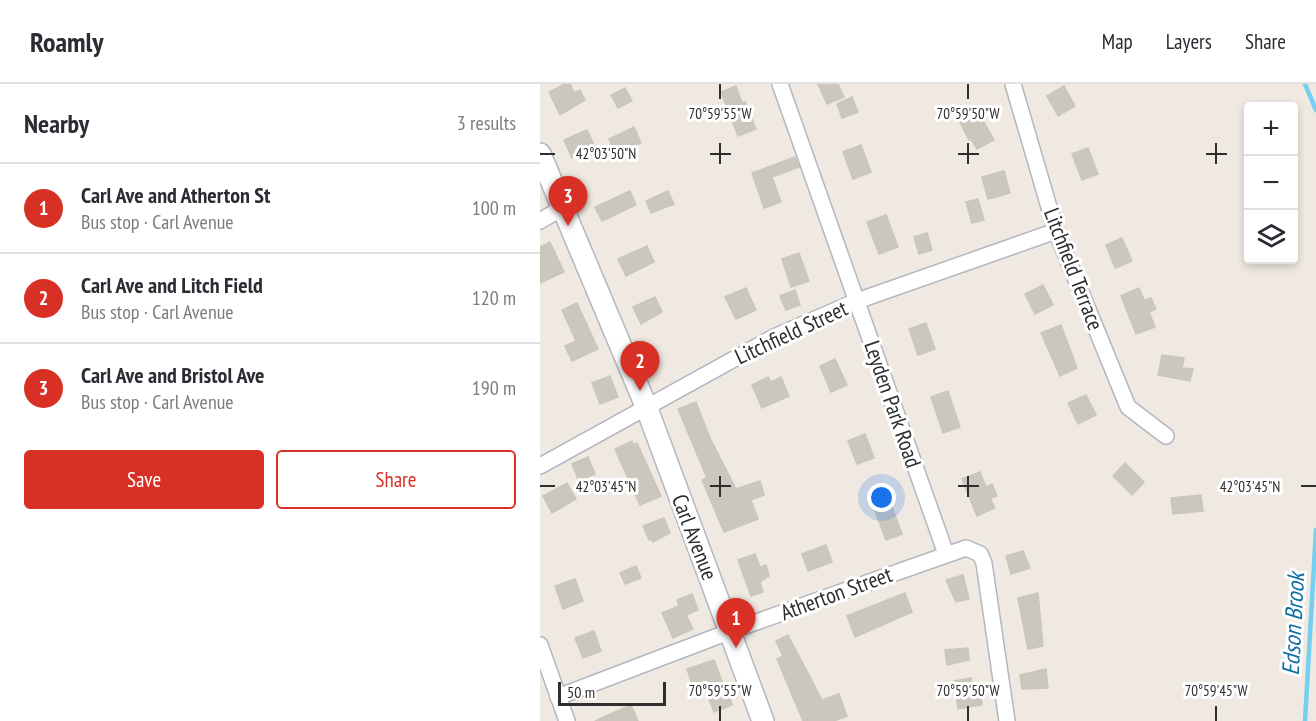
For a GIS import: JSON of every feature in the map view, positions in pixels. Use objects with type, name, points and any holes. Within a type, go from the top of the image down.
[{"type":"street","name":"Leyden Park Road","points":[[780,84],[946,554]]},
{"type":"street","name":"Litchfield Terrace","points":[[1012,84],[1056,231],[1128,407],[1166,436]]},
{"type":"street","name":"Carl Avenue","points":[[540,154],[646,406],[763,721]]},
{"type":"street","points":[[540,221],[564,207]]},
{"type":"street","name":"Litchfield Street","points":[[540,465],[774,337],[857,301],[1056,231]]},
{"type":"street","name":"Atherton Street","points":[[558,697],[731,631],[966,548],[980,554],[984,563],[1007,721]]},
{"type":"street","points":[[540,645],[567,721]]},
{"type":"building","points":[[570,84],[574,93],[580,90],[585,100],[560,115],[549,92]]},
{"type":"building","points":[[818,84],[838,84],[844,97],[827,104]]},
{"type":"building","points":[[736,86],[756,129],[738,136],[721,92]]},
{"type":"building","points":[[1064,86],[1075,106],[1058,116],[1047,96]]},
{"type":"building","points":[[625,88],[632,101],[618,108],[611,95]]},
{"type":"building","points":[[852,97],[858,112],[842,118],[837,104]]},
{"type":"building","points":[[977,110],[994,140],[977,149],[971,139],[969,140],[959,120]]},
{"type":"building","points":[[634,127],[641,143],[616,155],[609,139]]},
{"type":"building","points":[[587,130],[595,147],[572,158],[564,140]]},
{"type":"building","points":[[861,145],[871,172],[853,179],[843,152]]},
{"type":"building","points":[[1088,148],[1098,174],[1082,180],[1072,154]]},
{"type":"building","points":[[795,157],[799,167],[772,177],[781,202],[764,208],[752,173]]},
{"type":"building","points":[[1004,171],[1010,193],[988,199],[982,177]]},
{"type":"building","points":[[630,191],[636,205],[602,221],[595,207]]},
{"type":"building","points":[[668,191],[674,204],[651,213],[646,201]]},
{"type":"building","points":[[978,199],[984,220],[972,223],[966,202]]},
{"type":"building","points":[[886,215],[898,247],[879,254],[867,222]]},
{"type":"building","points":[[927,233],[932,250],[919,254],[914,237]]},
{"type":"building","points":[[1122,238],[1132,261],[1115,268],[1106,245]]},
{"type":"building","points":[[550,242],[564,272],[540,283],[540,247]]},
{"type":"building","points":[[647,246],[654,262],[626,276],[618,259]]},
{"type":"building","points":[[799,253],[809,281],[791,287],[782,259]]},
{"type":"building","points":[[1043,285],[1053,305],[1035,314],[1025,294]]},
{"type":"building","points":[[746,288],[756,310],[736,319],[725,297]]},
{"type":"building","points":[[1139,288],[1144,300],[1151,298],[1156,309],[1149,312],[1155,327],[1136,334],[1121,296]]},
{"type":"building","points":[[795,290],[800,305],[786,310],[780,296]]},
{"type":"building","points":[[655,297],[662,312],[641,324],[633,307]]},
{"type":"building","points":[[577,303],[598,349],[572,361],[565,346],[576,341],[562,310]]},
{"type":"building","points":[[926,323],[935,349],[918,355],[909,329]]},
{"type":"building","points":[[1061,325],[1077,368],[1060,376],[1041,333]]},
{"type":"building","points":[[1162,355],[1184,358],[1182,368],[1193,369],[1190,381],[1158,375]]},
{"type":"building","points":[[835,359],[847,385],[831,392],[820,366]]},
{"type":"building","points":[[610,376],[618,397],[600,404],[592,383]]},
{"type":"building","points":[[768,377],[771,382],[781,377],[789,396],[762,408],[752,385]]},
{"type":"building","points":[[948,391],[960,427],[943,433],[931,397]]},
{"type":"building","points":[[1086,395],[1096,415],[1078,424],[1068,403]]},
{"type":"building","points":[[696,402],[710,438],[736,489],[760,481],[764,495],[751,500],[758,519],[724,532],[702,480],[707,478],[678,409]]},
{"type":"building","points":[[865,434],[874,458],[857,464],[848,441]]},
{"type":"building","points":[[632,441],[633,445],[637,443],[661,496],[640,505],[615,449]]},
{"type":"building","points":[[588,457],[595,474],[579,481],[572,464]]},
{"type":"building","points":[[1125,463],[1144,482],[1132,495],[1113,476]]},
{"type":"building","points":[[980,472],[986,487],[992,484],[997,496],[990,498],[995,508],[977,516],[962,479]]},
{"type":"building","points":[[567,483],[576,499],[552,513],[543,496]]},
{"type":"building","points":[[1201,495],[1203,511],[1173,514],[1171,498]]},
{"type":"building","points":[[885,504],[887,509],[892,507],[902,534],[886,540],[874,508]]},
{"type":"building","points":[[664,518],[670,533],[653,542],[649,540],[643,526]]},
{"type":"building","points":[[826,545],[832,562],[808,571],[802,554]]},
{"type":"building","points":[[1023,551],[1030,568],[1011,574],[1006,556]]},
{"type":"building","points":[[755,554],[760,567],[766,565],[769,576],[760,582],[763,592],[751,596],[738,560]]},
{"type":"building","points":[[636,566],[641,578],[625,584],[620,573]]},
{"type":"building","points":[[963,575],[969,599],[956,602],[946,580]]},
{"type":"building","points":[[575,579],[583,601],[563,609],[555,586]]},
{"type":"building","points":[[905,593],[912,612],[855,637],[847,616]]},
{"type":"building","points":[[1038,593],[1043,646],[1028,649],[1018,598]]},
{"type":"building","points":[[692,594],[698,610],[686,615],[693,629],[673,638],[662,613],[679,606],[677,600]]},
{"type":"building","points":[[594,631],[601,651],[583,658],[575,638]]},
{"type":"building","points":[[788,635],[822,700],[839,694],[847,716],[834,721],[803,721],[777,659],[783,656],[776,641]]},
{"type":"building","points":[[968,648],[969,660],[947,665],[945,650]]},
{"type":"building","points":[[714,660],[723,684],[726,683],[732,705],[714,712],[703,684],[693,687],[687,669]]},
{"type":"building","points":[[1046,669],[1048,688],[1022,689],[1020,675]]},
{"type":"building","points":[[971,678],[972,689],[980,688],[982,705],[958,709],[954,681]]},
{"type":"building","points":[[631,705],[638,721],[595,721]]},
{"type":"waterway","name":"Edson Brook","points":[[1305,84],[1316,110]]},
{"type":"waterway","name":"Edson Brook","points":[[1305,721],[1316,530]]},
{"type":"place","name":"Carl Ave and Bristol Ave","points":[[568,226]]},
{"type":"place","name":"Carl Ave and Litch Field","points":[[640,391]]},
{"type":"place","name":"Carl Ave and Atherton St","points":[[736,648]]}]
